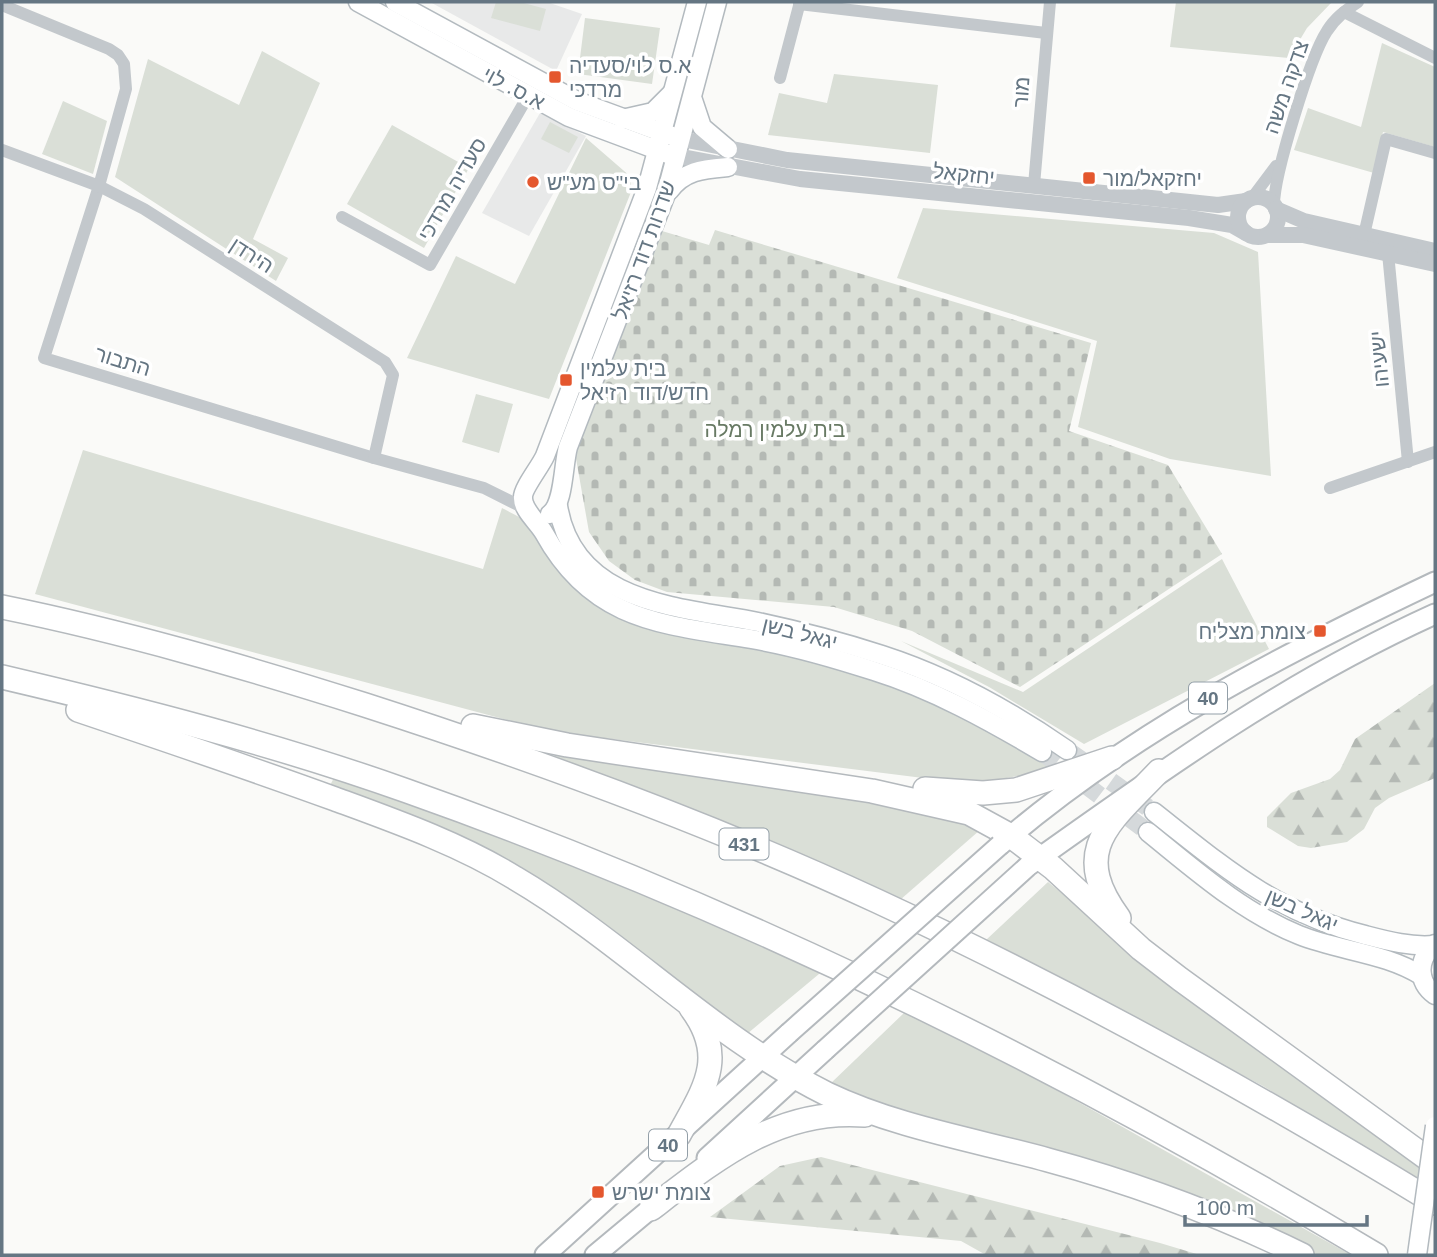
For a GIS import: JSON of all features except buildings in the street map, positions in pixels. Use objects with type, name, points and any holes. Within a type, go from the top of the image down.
[{"type":"highway","name":"40","points":[[545,1255],[1005,841],[1112,758],[1258,670],[1435,582]]},
{"type":"highway","name":"431","points":[[2,607],[203,655],[486,744],[701,826],[874,899],[956,938],[1184,1057],[1435,1203]]},
{"type":"highway","name":"40","points":[[595,1255],[651,1209],[797,1078],[1033,862],[1159,771],[1291,687],[1435,614]]},
{"type":"highway","points":[[1414,624],[1435,621]]},
{"type":"highway","points":[[203,655],[493,731],[567,745],[768,775],[951,808],[985,819],[1005,841],[1141,949],[1435,1164]]},
{"type":"highway","points":[[2,677],[224,734],[394,786],[576,855],[766,932],[1038,1066],[1272,1193],[1377,1255]]},
{"type":"highway","points":[[2,686],[283,780],[429,836],[511,875],[763,1057],[797,1078],[850,1104],[913,1124],[1100,1174],[1165,1195],[1222,1217],[1302,1255]]},
{"type":"highway","points":[[768,775],[984,793],[1043,783],[1112,758]]},
{"type":"highway","points":[[1141,949],[1106,902],[1096,877],[1095,858],[1107,828],[1159,771]]},
{"type":"highway","points":[[635,962],[686,1001],[707,1037],[711,1054],[707,1082],[678,1135]]},
{"type":"highway","points":[[651,1209],[724,1153],[782,1125],[804,1118],[847,1114],[913,1124]]},
{"type":"main road","name":"א.ס. לוי","points":[[358,2],[533,89],[619,119],[661,142]]},
{"type":"main road","name":"א.ס. לוי","points":[[395,2],[600,131],[680,147]]},
{"type":"main road","name":"שדרות דוד רזיאל","points":[[529,483],[545,456],[647,188],[697,2]]},
{"type":"main road","name":"שדרות דוד רזיאל","points":[[559,500],[568,447],[664,200],[717,2]]},
{"type":"main road","points":[[619,119],[643,117],[653,112],[662,107],[675,89]]},
{"type":"main road","points":[[664,200],[684,175],[728,158],[702,127],[692,99]]},
{"type":"main road","points":[[600,131],[645,166],[647,188]]},
{"type":"main road","points":[[549,480],[559,500],[543,516],[529,511],[523,499],[529,483],[549,480]]},
{"type":"main road","name":"יגאל בשן","points":[[559,500],[563,528],[579,556],[628,593],[668,608],[807,633],[885,656],[970,693],[1033,726],[1067,750]]},
{"type":"main road","name":"יגאל בשן","points":[[529,511],[566,568],[592,590],[620,608],[663,625],[803,650],[878,672],[950,703],[1042,752]]},
{"type":"main road","name":"יגאל בשן","points":[[1154,812],[1261,892],[1296,913],[1375,938],[1408,944],[1435,944]]},
{"type":"main road","name":"יגאל בשן","points":[[1148,832],[1233,898],[1274,925],[1319,943],[1398,964],[1422,976]]},
{"type":"main road","points":[[1435,944],[1423,959],[1422,976],[1435,995]]},
{"type":"main road","points":[[1417,1255],[1435,1126]]},
{"type":"street","name":"מור","points":[[1034,185],[1050,2]]},
{"type":"street","points":[[780,78],[799,3],[1046,33]]},
{"type":"street","name":"צדקה משה","points":[[1275,207],[1275,185],[1318,49],[1329,27],[1357,3]]},
{"type":"street","name":"התבור","points":[[2,5],[109,49],[118,55],[124,64],[126,89],[99,186],[44,358],[374,458],[484,488],[498,489],[529,483]]},
{"type":"street","points":[[1344,12],[1435,58]]},
{"type":"street","name":"סעדיה מרדכי","points":[[342,216],[429,265],[533,89]]},
{"type":"street","points":[[1364,235],[1386,139],[1435,153]]},
{"type":"street","name":"יחזקאל","points":[[680,147],[800,179],[1189,218],[1232,225],[1246,233]]},
{"type":"street","name":"הירדן","points":[[2,150],[99,186],[144,209],[385,362],[393,375],[374,458]]},
{"type":"street","name":"צדקה משה","points":[[1249,200],[1284,154]]},
{"type":"street","name":"יחזקאל","points":[[728,158],[794,161],[1218,205],[1249,200]]},
{"type":"street","points":[[1435,251],[1304,221],[1275,207],[1264,198],[1249,200],[1238,217],[1246,233],[1256,237],[1303,235],[1435,264]]},
{"type":"street","points":[[1267,235],[1276,227],[1275,207]]},
{"type":"street","name":"ישעיהו","points":[[1388,253],[1408,462]]},
{"type":"street","points":[[1330,488],[1435,453]]},
{"type":"street","name":"התבור","points":[[484,488],[529,511]]},
{"type":"shaded area","points":[[430,2],[547,2],[582,14],[556,71]]},
{"type":"shaded area","points":[[540,113],[586,136],[529,236],[482,213]]},
{"type":"green space","points":[[496,2],[520,2],[546,9],[540,31],[491,18]]},
{"type":"green space","points":[[1176,2],[1332,2],[1307,28],[1289,58],[1170,47]]},
{"type":"green space","points":[[585,18],[660,28],[652,84],[578,74]]},
{"type":"green space","points":[[1382,43],[1435,67],[1435,147],[1383,132],[1374,173],[1294,150],[1308,108],[1361,127]]},
{"type":"green space","points":[[262,51],[320,83],[253,239],[288,258],[276,281],[115,177],[148,59],[239,105]]},
{"type":"green space","points":[[834,74],[938,85],[930,153],[768,135],[779,93],[827,103]]},
{"type":"green space","points":[[63,101],[107,121],[93,174],[42,154]]},
{"type":"green space","points":[[550,122],[578,137],[569,153],[541,139]]},
{"type":"green space","points":[[392,125],[469,168],[424,248],[347,204]]},
{"type":"green space","points":[[586,138],[631,177],[631,192],[549,399],[407,358],[456,256],[515,284]]},
{"type":"green space","points":[[923,208],[1214,233],[1258,252],[1271,476],[1170,459],[1078,427],[1097,341],[897,278]]},
{"type":"green space","name":"בית עלמין רמלה","points":[[715,230],[1091,343],[1069,431],[1168,465],[1222,554],[1020,687],[912,631],[834,607],[667,592],[635,580],[609,561],[589,532],[575,453],[662,231],[709,245]]},
{"type":"green space","points":[[476,394],[513,404],[499,453],[462,442]]},
{"type":"green space","points":[[83,450],[483,569],[502,508],[534,527],[607,605],[637,624],[685,637],[767,647],[843,668],[952,711],[1053,770],[995,780],[955,782],[548,731],[35,594]]},
{"type":"green space","points":[[1222,559],[1269,649],[1084,744],[989,687],[901,641],[1023,692]]},
{"type":"green space","points":[[1435,683],[1435,778],[1389,798],[1375,808],[1364,829],[1347,842],[1311,848],[1298,846],[1267,827],[1267,817],[1291,793],[1330,779],[1340,770],[1355,739]]},
{"type":"green space","points":[[552,749],[932,812],[980,830],[900,900],[557,763]]},
{"type":"green space","points":[[335,776],[506,839],[825,969],[747,1034],[530,877],[328,789]]},
{"type":"green space","points":[[1048,882],[1286,1070],[1435,1176],[1435,1193],[1263,1086],[986,940]]},
{"type":"green space","points":[[905,1012],[1055,1089],[1351,1255],[1318,1255],[1223,1210],[903,1112],[830,1084]]},
{"type":"green space","points":[[821,1157],[1200,1255],[986,1255],[961,1241],[710,1217],[780,1166]]},
{"type":"tunnel","points":[[1067,750],[1154,812]]},
{"type":"tunnel","points":[[1042,752],[1148,832]]},
{"type":"place","name":"א.ס לוי/סעדיה מרדכי","points":[[555,77]]},
{"type":"place","name":"יחזקאל/מור","points":[[1089,178]]},
{"type":"place","name":"בי\"ס מע\"ש","points":[[533,182]]},
{"type":"place","name":"בית עלמין חדש/דוד רזיאל","points":[[566,380]]},
{"type":"place","name":"צומת מצליח","points":[[1320,631]]},
{"type":"place","name":"צומת ישרש","points":[[598,1192]]}]
